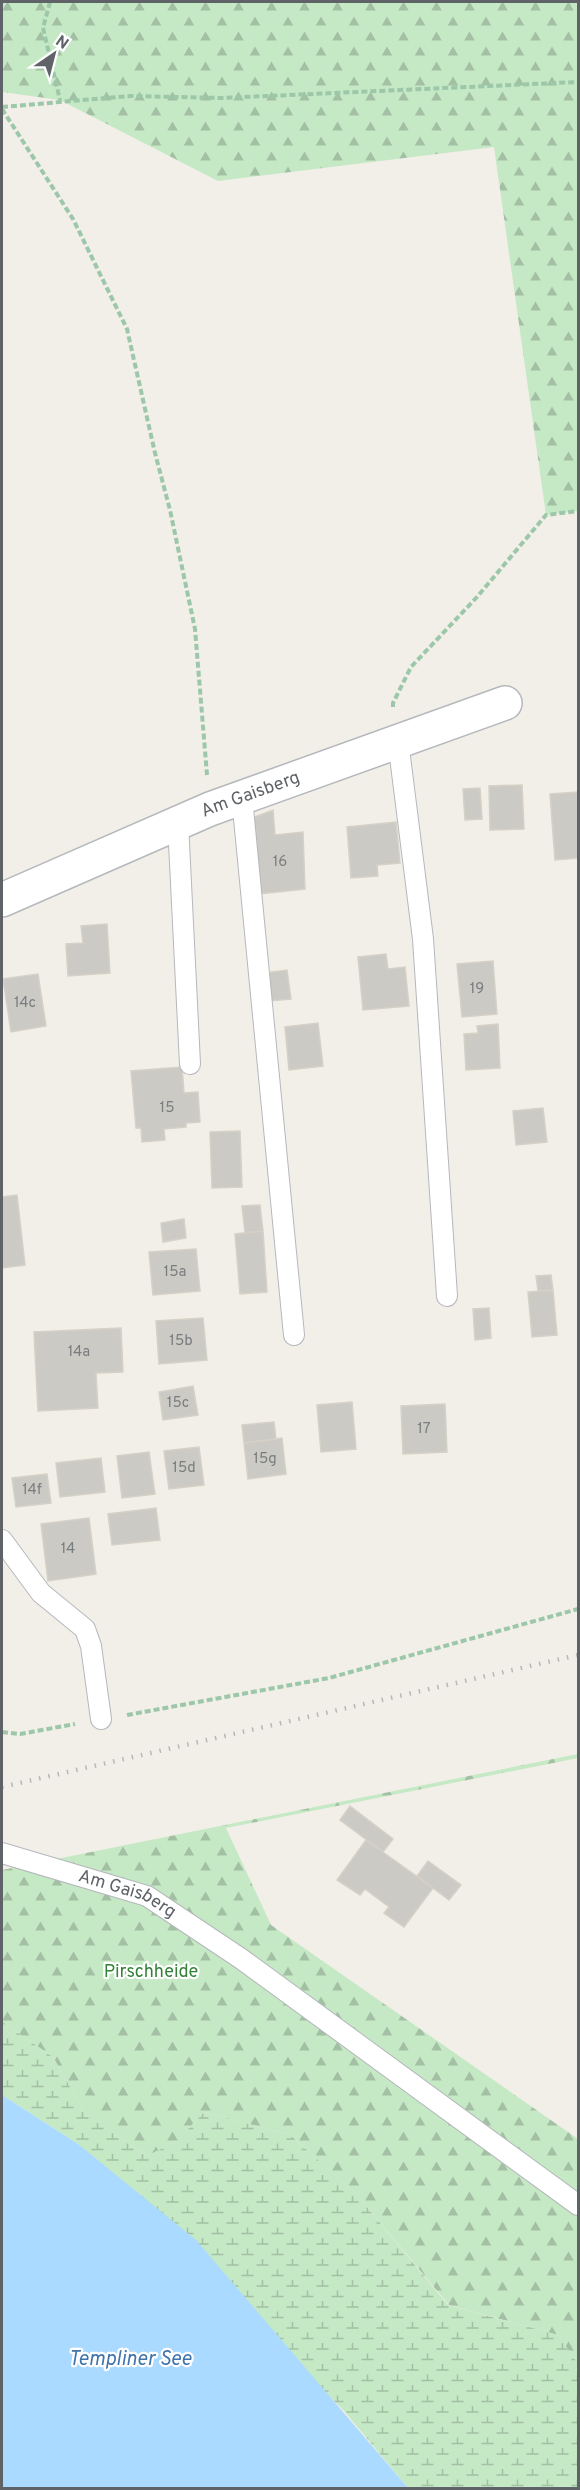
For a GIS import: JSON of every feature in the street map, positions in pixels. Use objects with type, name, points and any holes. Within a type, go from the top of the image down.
[{"type":"street","name":"Am Gaisberg","points":[[2,900],[210,809],[505,703]]},
{"type":"lane","points":[[398,741],[423,939],[447,1296]]},
{"type":"lane","points":[[242,798],[294,1335]]},
{"type":"lane","points":[[178,823],[190,1064]]},
{"type":"lane","points":[[2,1540],[41,1593],[85,1629],[91,1646],[101,1719]]},
{"type":"lane","name":"Am Gaisberg","points":[[2,1853],[147,1896],[240,1958],[579,2205]]},
{"type":"path","points":[[50,2],[43,28],[60,100]]},
{"type":"path","points":[[210,809],[195,629],[170,510],[127,330],[73,219],[2,108],[60,100],[130,96],[223,98],[579,81]]},
{"type":"path","points":[[398,741],[393,704],[411,667],[477,597],[546,515],[579,510]]},
{"type":"path","points":[[2,1732],[20,1734],[329,1678],[579,1609]]},
{"type":"green space","points":[[2,2],[578,2],[578,511],[546,515],[494,147],[218,181],[60,100],[2,92]]},
{"type":"green space","name":"Pirschheide","points":[[578,1754],[578,1758],[226,1828],[271,1925],[578,2139],[578,2364],[558,2335],[449,2305],[357,2195],[290,2135],[204,2112],[177,2141],[147,2156],[86,2115],[53,2057],[2,2022],[2,1870]]},
{"type":"green space","points":[[2,2022],[53,2057],[86,2115],[147,2156],[177,2141],[204,2112],[290,2135],[357,2195],[448,2305],[558,2335],[578,2364],[578,2488],[408,2488],[345,2412],[78,2144],[2,2095]]},
{"type":"water","name":"Templiner See","points":[[2,2095],[78,2144],[196,2240],[408,2488],[2,2488]]},
{"type":"building","points":[[522,785],[524,829],[490,830],[489,786]]},
{"type":"building","points":[[480,788],[482,819],[465,820],[463,789]]},
{"type":"building","points":[[578,792],[578,858],[555,860],[550,794]]},
{"type":"building","points":[[273,810],[275,835],[303,832],[305,889],[259,894],[252,818]]},
{"type":"building","points":[[396,822],[400,863],[377,865],[378,876],[351,878],[347,827]]},
{"type":"building","points":[[107,924],[110,973],[68,976],[66,944],[83,943],[81,926]]},
{"type":"building","points":[[386,954],[388,969],[405,967],[409,1006],[363,1010],[358,957]]},
{"type":"building","points":[[493,961],[497,1014],[462,1017],[457,964]]},
{"type":"building","points":[[287,970],[291,999],[269,1001],[265,973]]},
{"type":"building","points":[[38,974],[46,1026],[11,1032],[3,979]]},
{"type":"building","points":[[318,1023],[323,1066],[289,1070],[285,1027]]},
{"type":"building","points":[[498,1024],[500,1068],[466,1070],[464,1034],[478,1033],[477,1026]]},
{"type":"building","points":[[182,1067],[184,1093],[198,1092],[200,1122],[186,1123],[186,1127],[164,1129],[165,1140],[142,1142],[141,1128],[136,1128],[131,1071]]},
{"type":"building","points":[[543,1108],[547,1142],[516,1145],[513,1111]]},
{"type":"building","points":[[240,1131],[242,1187],[212,1188],[210,1132]]},
{"type":"building","points":[[17,1195],[25,1265],[2,1268],[2,1197]]},
{"type":"building","points":[[260,1205],[263,1231],[245,1233],[242,1206]]},
{"type":"building","points":[[184,1219],[186,1238],[163,1242],[161,1223]]},
{"type":"building","points":[[263,1231],[267,1292],[240,1294],[235,1234]]},
{"type":"building","points":[[196,1249],[200,1291],[153,1295],[149,1252]]},
{"type":"building","points":[[551,1275],[553,1290],[538,1291],[536,1276]]},
{"type":"building","points":[[553,1290],[557,1335],[532,1337],[528,1292]]},
{"type":"building","points":[[489,1308],[491,1338],[475,1340],[473,1309]]},
{"type":"building","points":[[203,1318],[207,1360],[159,1364],[156,1321]]},
{"type":"building","points":[[121,1328],[123,1372],[96,1373],[98,1408],[38,1411],[34,1332]]},
{"type":"building","points":[[193,1386],[198,1415],[163,1420],[159,1392]]},
{"type":"building","points":[[352,1402],[356,1449],[321,1452],[317,1405]]},
{"type":"building","points":[[445,1404],[447,1452],[403,1454],[401,1406]]},
{"type":"building","points":[[274,1422],[276,1439],[244,1443],[242,1425]]},
{"type":"building","points":[[282,1438],[286,1474],[248,1479],[244,1443]]},
{"type":"building","points":[[199,1447],[204,1485],[169,1489],[164,1451]]},
{"type":"building","points":[[149,1452],[155,1494],[122,1498],[117,1456]]},
{"type":"building","points":[[101,1458],[105,1492],[60,1497],[56,1463]]},
{"type":"building","points":[[47,1474],[51,1503],[16,1507],[12,1478]]},
{"type":"building","points":[[156,1508],[160,1540],[112,1545],[108,1514]]},
{"type":"building","points":[[89,1518],[96,1574],[48,1581],[41,1524]]},
{"type":"building","points":[[350,1806],[393,1839],[383,1852],[340,1820]]},
{"type":"building","points":[[366,1840],[433,1888],[404,1927],[384,1913],[389,1907],[365,1889],[360,1895],[337,1880]]},
{"type":"building","points":[[428,1861],[461,1885],[449,1900],[417,1876]]},
{"type":"railway","points":[[2,1787],[578,1655]]}]
